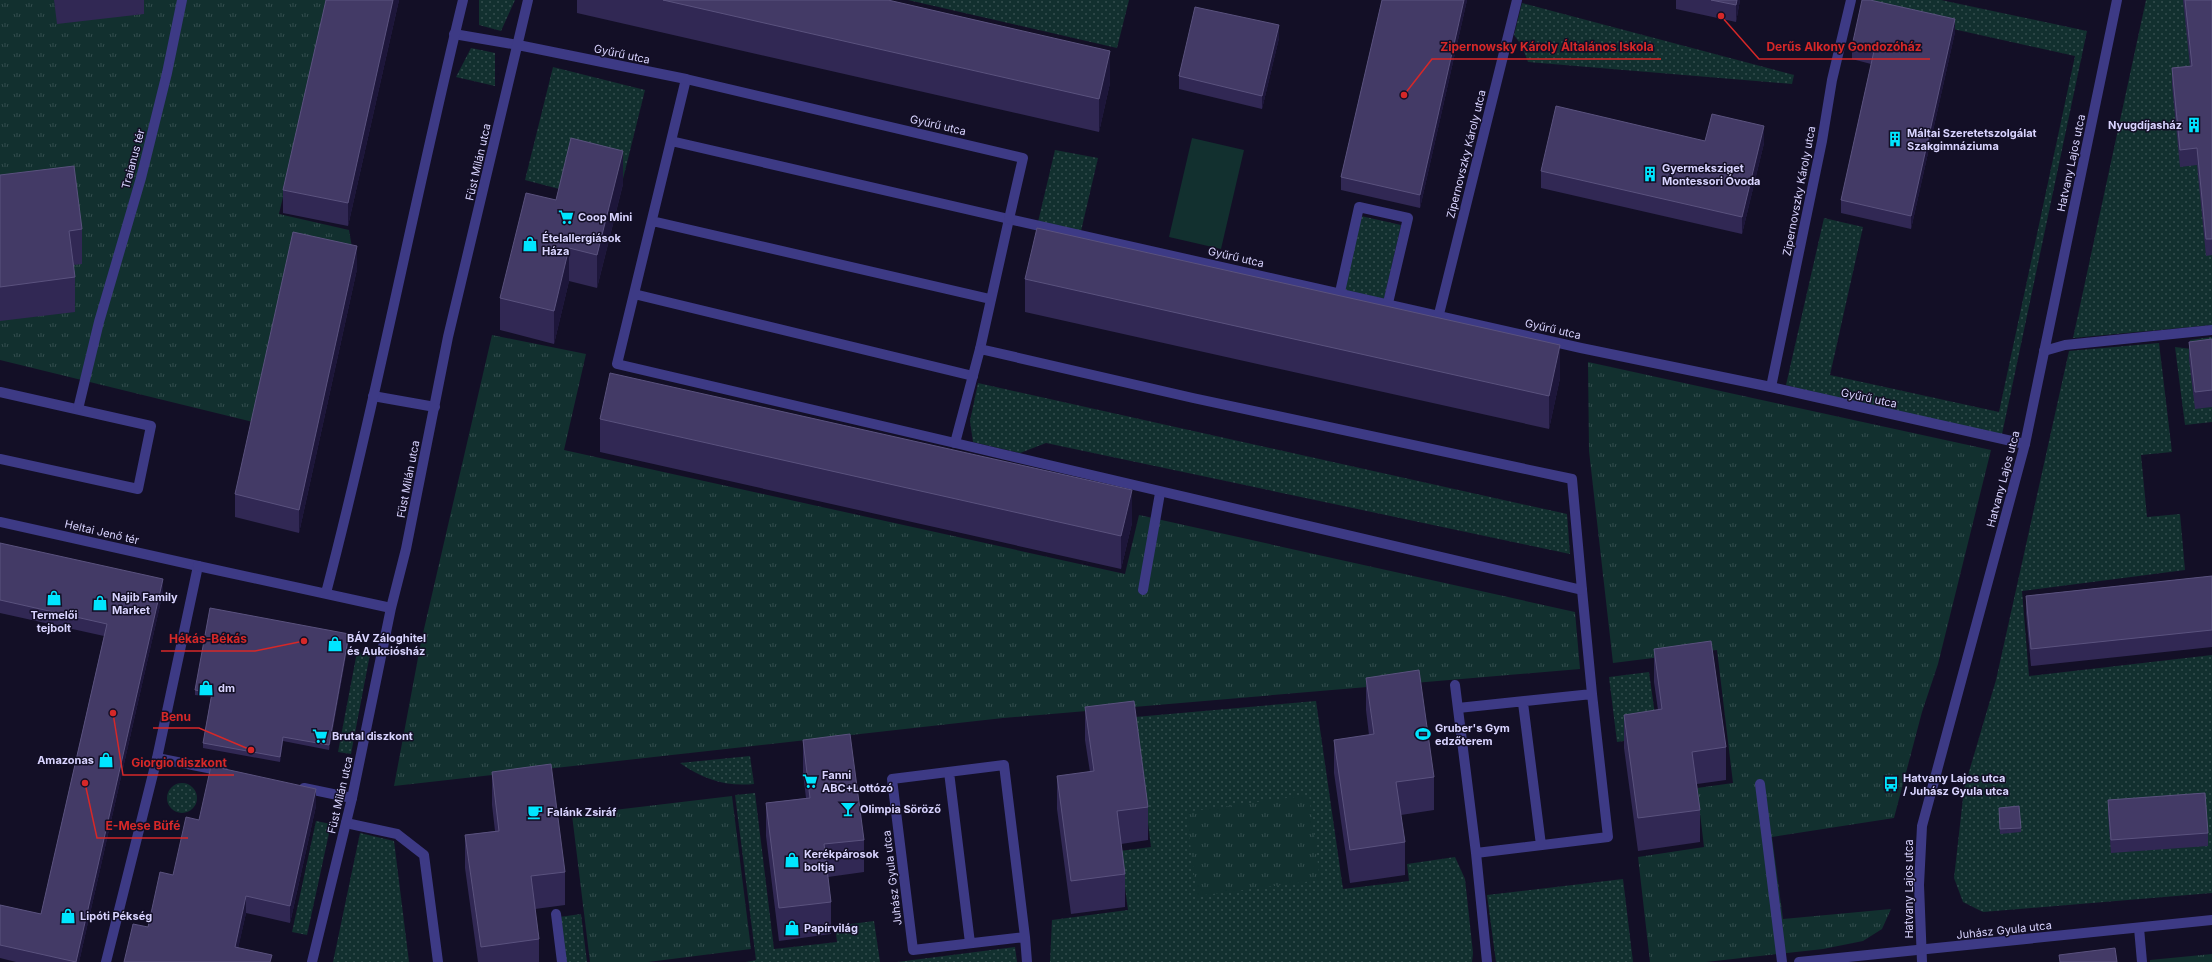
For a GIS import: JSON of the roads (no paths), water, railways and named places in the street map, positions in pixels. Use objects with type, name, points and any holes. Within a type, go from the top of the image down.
[{"type":"street","name":"Traianus tér","points":[[78,410],[99,322],[142,178],[167,73],[182,0]]},
{"type":"street","points":[[326,593],[373,396],[454,34],[463,0]]},
{"type":"street","name":"Füst Milán utca","points":[[312,962],[352,798],[391,608],[406,549],[448,337],[528,0]]},
{"type":"street","name":"Zipernovszky Károly utca","points":[[1439,314],[1517,0]]},
{"type":"street","name":"Zipernovszky Károly utca","points":[[1771,387],[1822,141],[1832,80],[1851,0]]},
{"type":"street","name":"Hatvany Lajos utca","points":[[1922,962],[1919,885],[1922,826],[2025,444],[2117,0]]},
{"type":"street","name":"Gyűrű utca","points":[[454,34],[518,45],[686,79],[1024,158],[1009,219],[1439,314],[1581,348],[1771,387],[2025,444]]},
{"type":"street","points":[[686,79],[618,364],[1160,493],[1582,590]]},
{"type":"street","points":[[671,141],[1009,219],[980,349],[955,444]]},
{"type":"street","points":[[1340,292],[1359,207],[1408,218],[1388,303]]},
{"type":"street","points":[[652,221],[990,299]]},
{"type":"street","points":[[634,294],[973,376]]},
{"type":"street","points":[[2044,351],[2065,345],[2212,330]]},
{"type":"street","points":[[980,349],[1193,398],[1572,479],[1592,694],[1608,837],[1476,853]]},
{"type":"street","points":[[0,392],[151,426],[138,489],[0,459]]},
{"type":"street","points":[[373,396],[435,407]]},
{"type":"street","points":[[1143,590],[1160,493]]},
{"type":"street","name":"Heltai Jenő tér","points":[[0,522],[391,608]]},
{"type":"street","points":[[106,962],[157,758],[198,566]]},
{"type":"street","points":[[1455,685],[1476,853],[1486,962]]},
{"type":"street","points":[[1458,708],[1523,703],[1592,694]]},
{"type":"street","points":[[1523,703],[1542,845]]},
{"type":"street","points":[[157,758],[232,773]]},
{"type":"street","name":"Juhász Gyula utca","points":[[1025,936],[913,950],[892,779],[1004,765],[1025,936],[1027,962]]},
{"type":"street","points":[[949,772],[970,943]]},
{"type":"street","points":[[1760,784],[1782,962]]},
{"type":"street","points":[[292,786],[352,798]]},
{"type":"street","points":[[346,823],[397,834],[424,855],[438,962]]},
{"type":"street","points":[[556,914],[562,962]]},
{"type":"street","name":"Juhász Gyula utca","points":[[1799,962],[1921,951],[2212,920]]},
{"type":"street","points":[[2139,928],[2142,962]]},
{"type":"place","name":"Derűs Alkony Gondozóház","points":[[1721,16]]},
{"type":"place","name":"Zipernowsky Károly Általános Iskola","points":[[1404,95]]},
{"type":"place","name":"Nyugdíjasház","points":[[2194,125]]},
{"type":"place","name":"Máltai Szeretetszolgálat Szakgimnáziuma","points":[[1895,139]]},
{"type":"place","name":"Gyermeksziget Montessori Óvoda","points":[[1650,174]]},
{"type":"place","name":"Coop Mini","points":[[566,217]]},
{"type":"place","name":"Ételallergiások Háza","points":[[530,244]]},
{"type":"place","name":"Termelői tejbolt","points":[[54,598]]},
{"type":"place","name":"Najib Family Market","points":[[100,603]]},
{"type":"place","name":"Hékás-Békás","points":[[304,641]]},
{"type":"place","name":"BÁV Záloghitel és Aukciósház","points":[[335,644]]},
{"type":"place","name":"dm","points":[[206,688]]},
{"type":"place","name":"Giorgio diszkont","points":[[113,713]]},
{"type":"place","name":"Gruber's Gym edzőterem","points":[[1423,734]]},
{"type":"place","name":"Brutal diszkont","points":[[320,736]]},
{"type":"place","name":"Benu","points":[[251,750]]},
{"type":"place","name":"Amazonas","points":[[106,760]]},
{"type":"place","name":"Fanni ABC+Lottózó","points":[[810,781]]},
{"type":"place","name":"E-Mese Büfé","points":[[85,783]]},
{"type":"place","name":"Hatvany Lajos utca / Juhász Gyula utca","points":[[1891,784]]},
{"type":"place","name":"Olimpia Söröző","points":[[848,809]]},
{"type":"place","name":"Falánk Zsiráf","points":[[535,812]]},
{"type":"place","name":"Kerékpárosok boltja","points":[[792,860]]},
{"type":"place","name":"Lipóti Pékség","points":[[68,916]]},
{"type":"place","name":"Papírvilág","points":[[792,928]]}]
